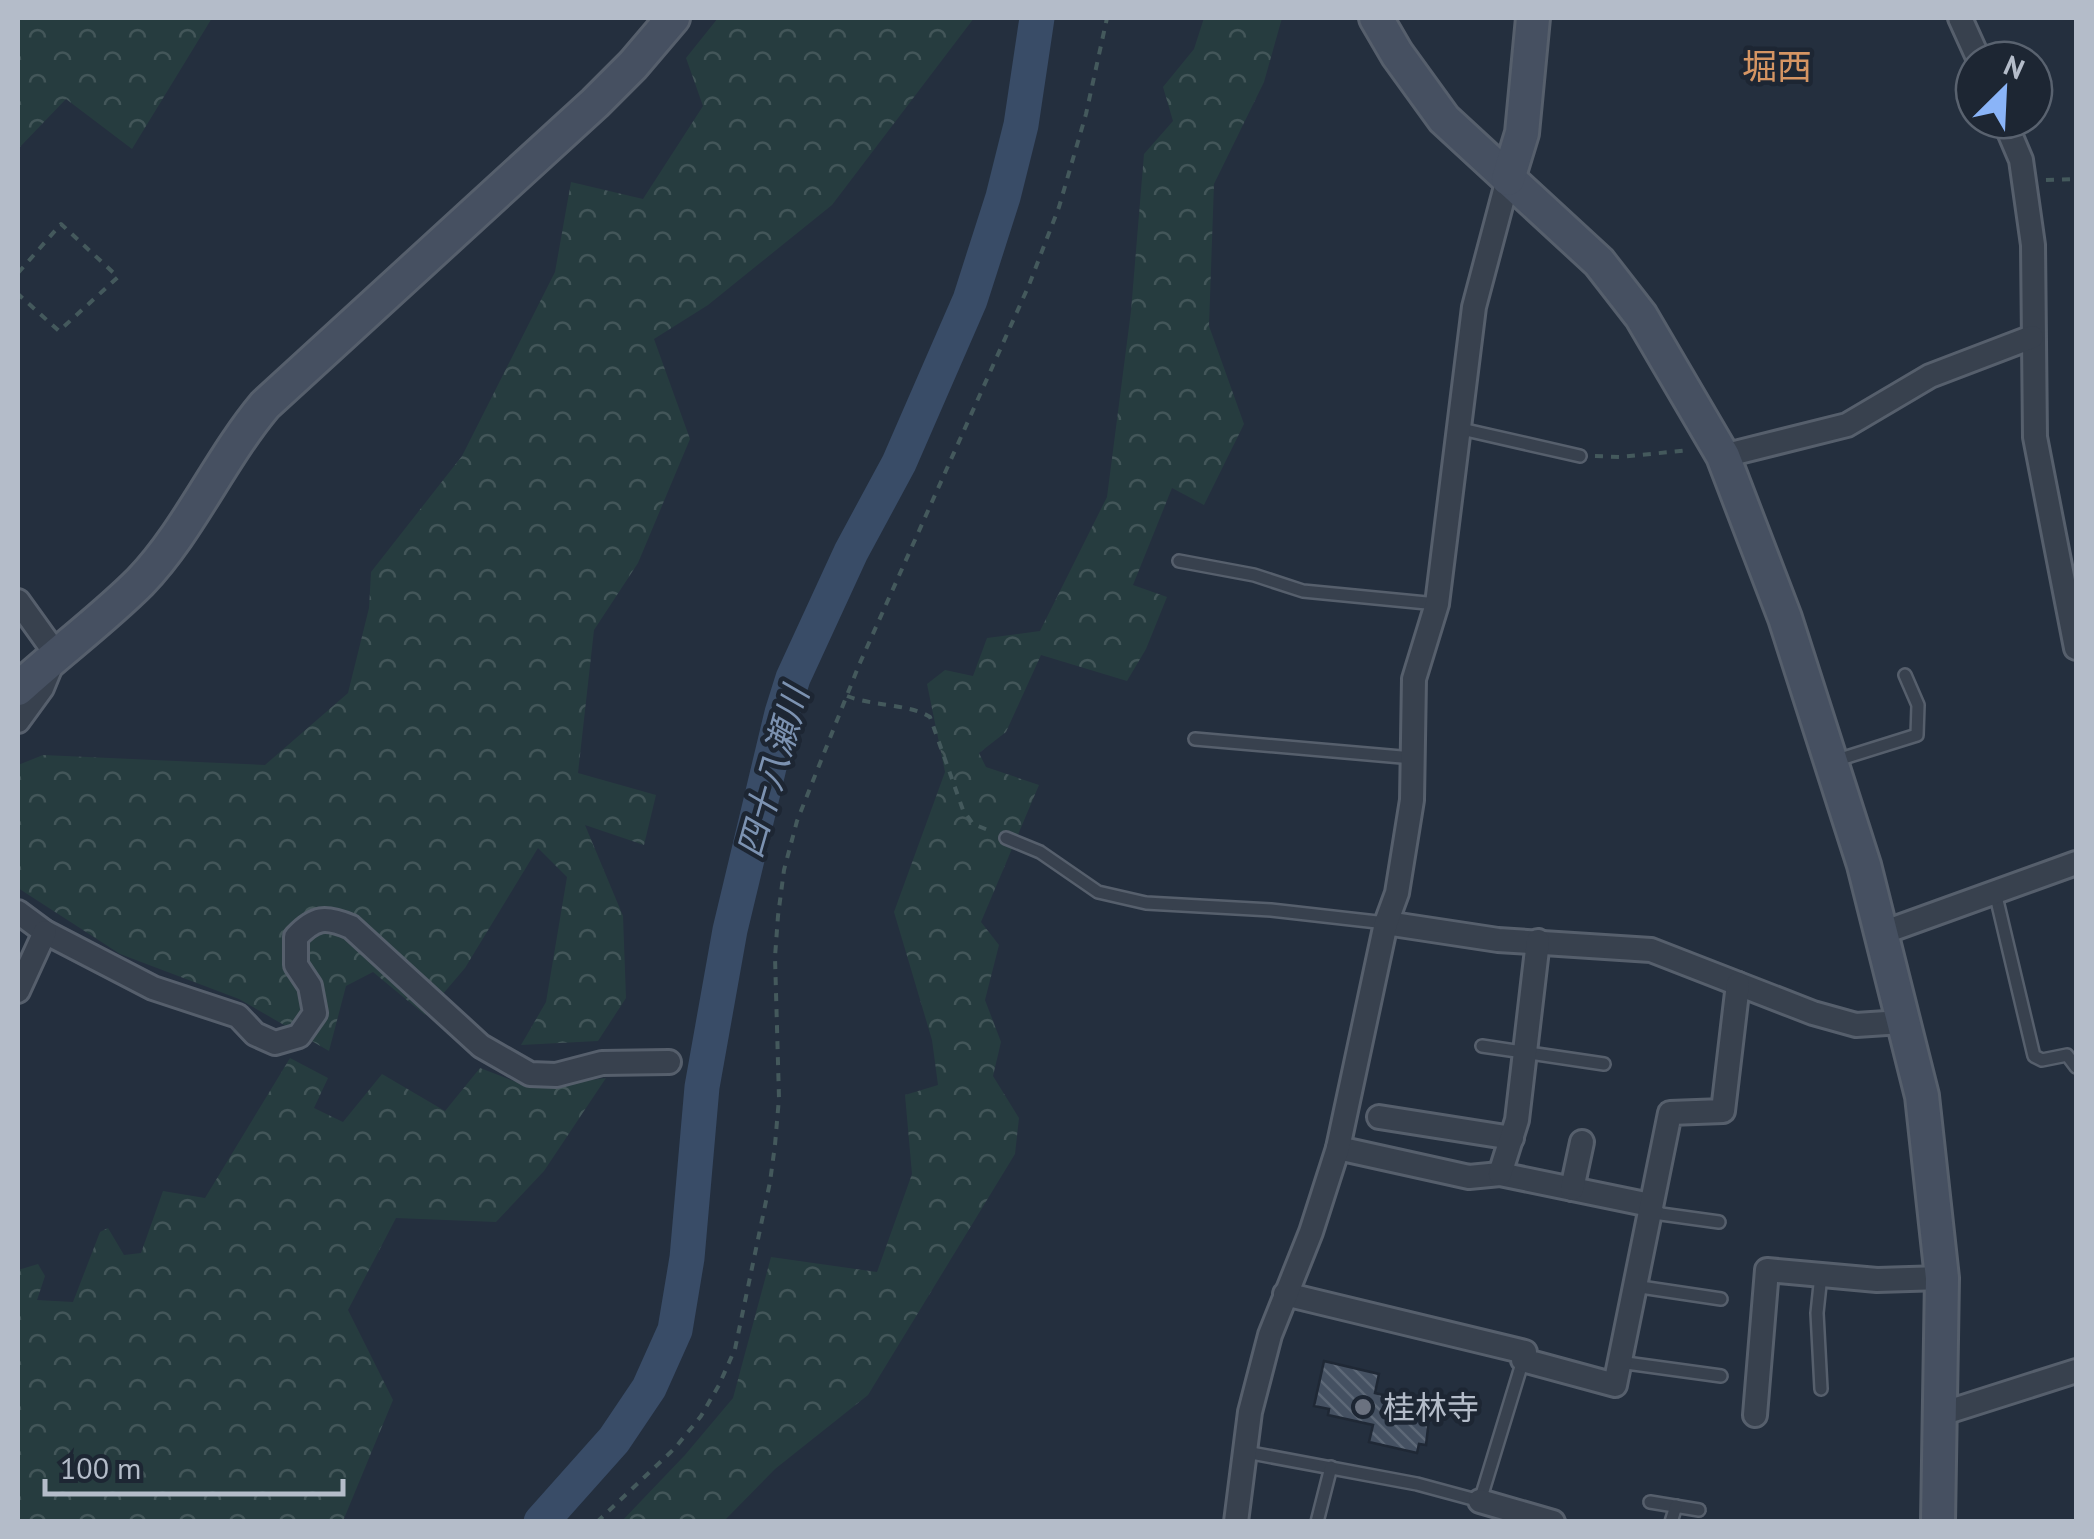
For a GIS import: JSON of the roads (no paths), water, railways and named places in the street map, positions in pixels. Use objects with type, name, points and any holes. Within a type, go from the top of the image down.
[{"type":"street","points":[[18,690],[139,583],[265,405],[595,103],[672,18]]},
{"type":"street","points":[[1376,18],[1444,119],[1534,199],[1624,290],[1720,451],[1785,618],[1882,933],[1922,1096],[1942,1278],[1938,1522]]},
{"type":"street","points":[[1236,1522],[1250,1412],[1270,1335],[1311,1232],[1338,1148],[1386,923],[1397,894],[1412,800],[1414,679],[1437,604],[1474,307],[1522,133],[1533,18]]},
{"type":"street","points":[[2012,140],[2025,180],[2032,245],[2035,437],[2076,648]]},
{"type":"street","points":[[1720,451],[1847,425],[1930,376],[2032,337]]},
{"type":"street","points":[[18,601],[56,654]]},
{"type":"street","points":[[18,720],[42,688],[56,654]]},
{"type":"street","points":[[1882,933],[2076,864]]},
{"type":"street","points":[[18,912],[45,932],[153,988],[238,1016],[255,1034],[275,1043],[298,1036],[314,1013],[310,986],[296,965],[296,937],[312,920],[330,918],[351,928],[481,1046],[530,1074],[556,1075],[602,1063],[669,1062]]},
{"type":"street","points":[[1386,923],[1498,940],[1651,950],[1786,1004],[1856,1024],[1902,1022]]},
{"type":"street","points":[[18,991],[45,932]]},
{"type":"street","points":[[1500,1174],[1512,1138],[1528,1054],[1538,941]]},
{"type":"street","points":[[1285,1294],[1525,1352],[1523,1360],[1614,1385],[1670,1112],[1722,1111],[1738,984]]},
{"type":"street","points":[[1379,1117],[1512,1138]]},
{"type":"street","points":[[1572,1188],[1582,1142]]},
{"type":"street","points":[[1338,1148],[1470,1176],[1500,1174],[1650,1205]]},
{"type":"street","points":[[1755,1415],[1767,1270],[1878,1280],[1942,1278]]},
{"type":"street","points":[[1940,1414],[2076,1371]]},
{"type":"street","points":[[1480,1501],[1553,1522]]},
{"type":"lane","points":[[1457,428],[1580,456]]},
{"type":"lane","points":[[1179,562],[1254,575],[1303,591],[1437,604]]},
{"type":"lane","points":[[1830,763],[1917,735],[1918,704],[1904,676]]},
{"type":"lane","points":[[1195,740],[1413,758]]},
{"type":"lane","points":[[1006,838],[1040,852],[1098,892],[1146,903],[1271,910],[1386,923]]},
{"type":"lane","points":[[1995,892],[2034,1056],[2042,1060],[2067,1055],[2076,1067]]},
{"type":"lane","points":[[1482,1046],[1604,1064]]},
{"type":"lane","points":[[1650,1205],[1661,1214],[1719,1222]]},
{"type":"lane","points":[[1820,1275],[1817,1313],[1821,1390]]},
{"type":"lane","points":[[1634,1286],[1721,1299]]},
{"type":"lane","points":[[1246,1452],[1480,1501],[1523,1360]]},
{"type":"lane","points":[[1619,1362],[1721,1376]]},
{"type":"lane","points":[[1317,1522],[1331,1467]]},
{"type":"lane","points":[[1650,1502],[1700,1510]]},
{"type":"lane","points":[[1671,1522],[1676,1506]]},
{"type":"waterway","name":"四十八瀬川","points":[[541,1522],[614,1440],[649,1388],[675,1330],[687,1258],[702,1087],[730,930],[782,713],[793,678],[851,552],[899,463],[970,300],[1021,125],[1037,18]]},
{"type":"place","name":"桂林寺","points":[[1363,1407]]},
{"type":"district","name":"堀西","points":[[1777,66]]}]
